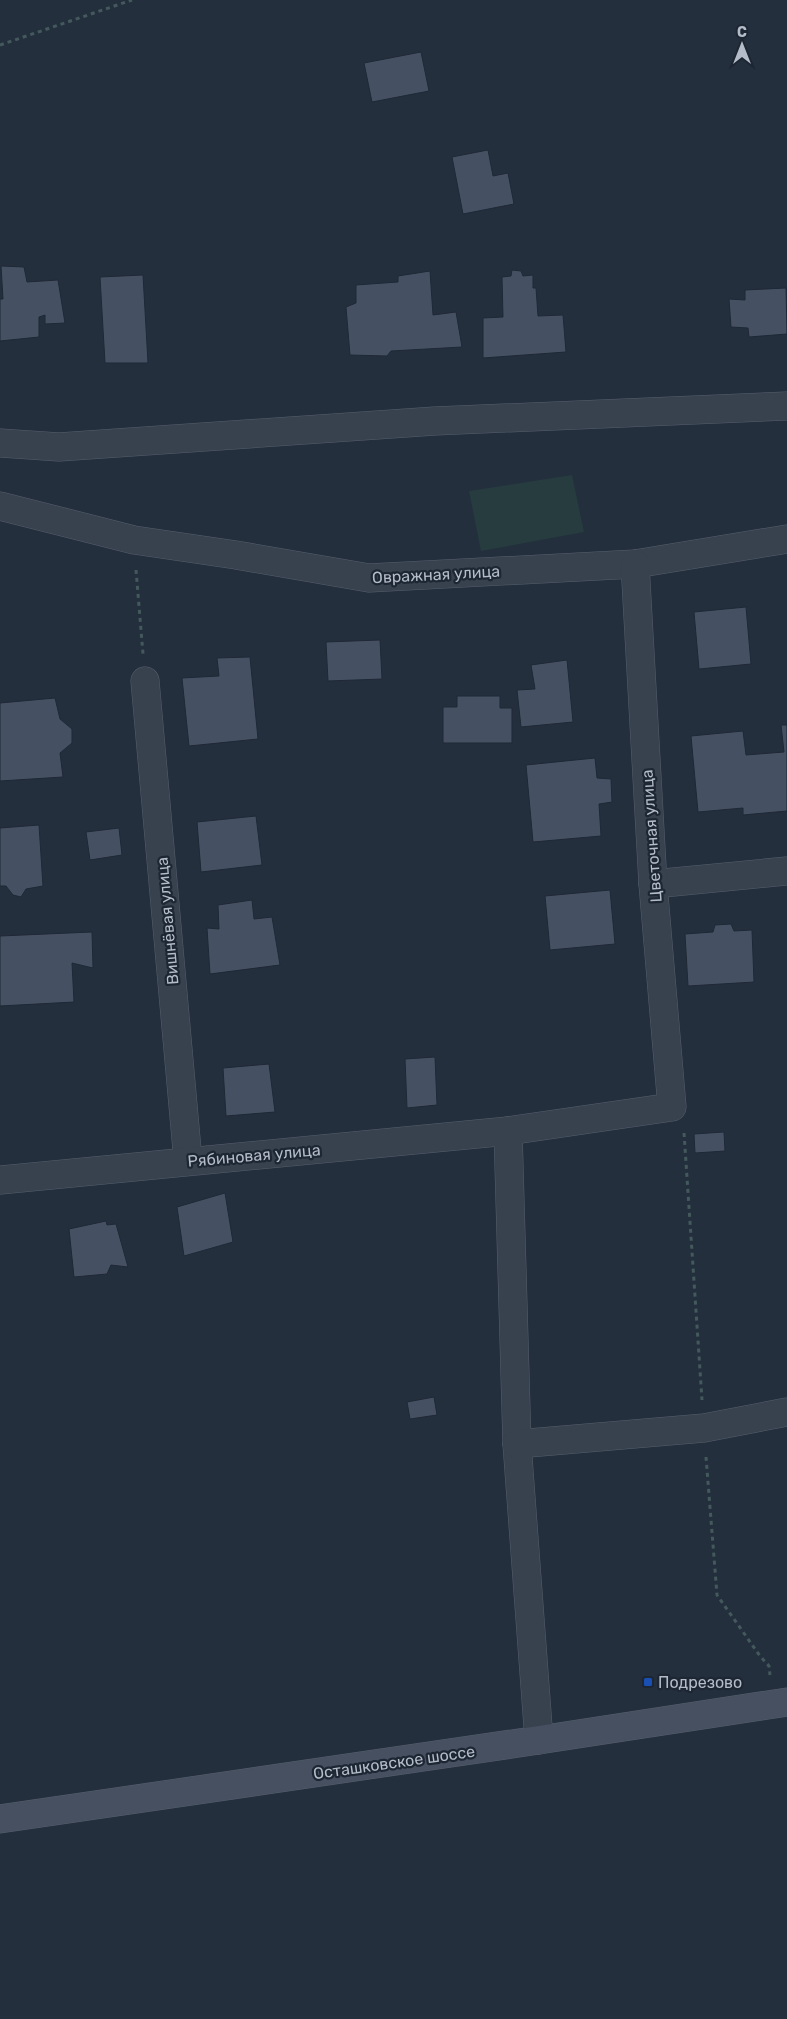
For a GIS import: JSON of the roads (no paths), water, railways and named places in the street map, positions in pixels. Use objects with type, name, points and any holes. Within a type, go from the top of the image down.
[{"type":"main road","name":"Осташковское шоссе","points":[[0,1819],[787,1702]]},
{"type":"street","points":[[0,443],[59,448],[435,421],[787,406]]},
{"type":"street","name":"Овражная улица","points":[[0,506],[134,540],[369,578],[635,564],[787,539]]},
{"type":"street","name":"Цветочная улица","points":[[635,564],[653,884],[672,1107]]},
{"type":"street","name":"Вишнёвая улица","points":[[145,681],[188,1161]]},
{"type":"street","points":[[653,884],[787,871]]},
{"type":"street","name":"Рябиновая улица","points":[[0,1180],[508,1131],[672,1107]]},
{"type":"street","points":[[508,1131],[517,1444],[539,1740]]},
{"type":"street","points":[[517,1444],[704,1428],[787,1412]]},
{"type":"place","name":"Подрезово","points":[[648,1682]]}]
